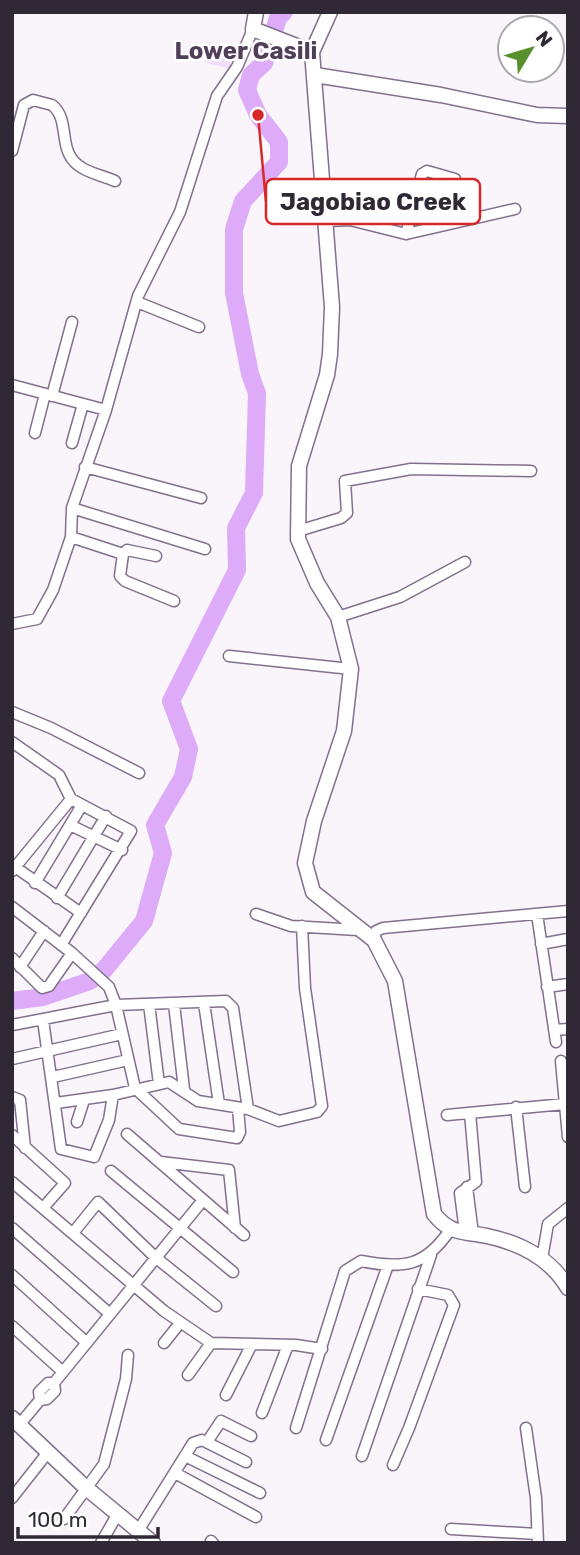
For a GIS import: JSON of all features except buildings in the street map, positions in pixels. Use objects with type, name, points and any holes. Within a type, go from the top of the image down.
[{"type":"street","points":[[12,624],[37,619],[52,590],[71,537],[72,508],[106,410],[137,302],[161,246],[180,212],[218,96],[257,31],[256,12]]},
{"type":"street","points":[[330,12],[312,52],[332,307],[330,354],[327,375],[299,466],[298,531],[307,562],[338,617],[351,669],[344,730],[314,821],[305,863],[313,892],[374,940],[395,981],[433,1214],[463,1232],[520,1247],[542,1259],[566,1282]]},
{"type":"street","points":[[257,31],[312,52]]},
{"type":"street","points":[[314,75],[440,95],[537,115],[568,117]]},
{"type":"street","points":[[12,150],[24,105],[33,100],[52,105],[62,118],[64,143],[78,165],[114,181]]},
{"type":"street","points":[[406,234],[422,174],[427,171],[455,179]]},
{"type":"street","points":[[326,221],[350,220],[406,234],[515,209]]},
{"type":"street","points":[[137,302],[199,327]]},
{"type":"street","points":[[35,433],[72,322]]},
{"type":"street","points":[[12,385],[106,410]]},
{"type":"street","points":[[72,443],[83,404]]},
{"type":"street","points":[[85,467],[201,498]]},
{"type":"street","points":[[298,531],[347,513],[345,481],[411,470],[531,471]]},
{"type":"street","points":[[72,508],[205,549]]},
{"type":"street","points":[[71,537],[123,554]]},
{"type":"street","points":[[156,556],[131,549],[123,554],[118,572],[125,581],[174,601]]},
{"type":"street","points":[[338,617],[400,597],[465,562]]},
{"type":"street","points":[[229,656],[351,669]]},
{"type":"street","points":[[12,712],[51,728],[139,773]]},
{"type":"street","points":[[12,742],[59,775],[71,799],[131,831],[122,850],[61,945]]},
{"type":"street","points":[[71,799],[13,869],[81,914]]},
{"type":"street","points":[[35,883],[82,806]]},
{"type":"street","points":[[57,898],[106,816]]},
{"type":"street","points":[[70,825],[122,850]]},
{"type":"street","points":[[12,907],[103,979],[116,1005],[135,1088],[179,1129],[237,1138],[240,1132],[243,1109],[233,1008],[226,1001],[116,1005],[12,1025]]},
{"type":"street","points":[[374,940],[376,931],[383,928],[568,911]]},
{"type":"street","points":[[256,914],[302,926],[358,930]]},
{"type":"street","points":[[537,914],[555,1036],[568,1029]]},
{"type":"street","points":[[174,1004],[184,1089],[189,1097],[243,1109],[279,1121],[317,1112],[322,1106],[305,988],[302,926]]},
{"type":"street","points":[[20,967],[44,931]]},
{"type":"street","points":[[541,944],[568,939]]},
{"type":"street","points":[[12,958],[38,988],[46,987],[72,953]]},
{"type":"street","points":[[547,987],[568,984]]},
{"type":"street","points":[[204,1003],[219,1104]]},
{"type":"street","points":[[149,1004],[159,1084]]},
{"type":"street","points":[[43,1020],[61,1149],[90,1158],[96,1155],[113,1095]]},
{"type":"street","points":[[12,1059],[122,1034]]},
{"type":"street","points":[[53,1077],[128,1060]]},
{"type":"street","points":[[561,1061],[568,1136]]},
{"type":"street","points":[[56,1102],[113,1095],[169,1082],[184,1089]]},
{"type":"street","points":[[12,1097],[20,1100],[25,1148]]},
{"type":"street","points":[[77,1122],[84,1100]]},
{"type":"street","points":[[447,1115],[565,1104]]},
{"type":"street","points":[[516,1107],[525,1187]]},
{"type":"street","points":[[296,1428],[345,1271],[361,1261],[397,1266],[431,1255],[463,1232],[467,1187],[476,1182],[470,1114]]},
{"type":"street","points":[[128,1134],[239,1231],[229,1170],[160,1161]]},
{"type":"street","points":[[12,1135],[65,1183],[43,1208]]},
{"type":"street","points":[[111,1171],[233,1272]]},
{"type":"street","points":[[12,1182],[132,1284],[211,1343],[288,1345],[322,1349]]},
{"type":"street","points":[[152,1543],[88,1490],[16,1422],[40,1400],[47,1399],[55,1391],[54,1383],[177,1228],[203,1200]]},
{"type":"street","points":[[73,1233],[98,1202],[155,1257],[216,1306]]},
{"type":"street","points":[[542,1259],[548,1224],[568,1208]]},
{"type":"street","points":[[12,1228],[110,1314]]},
{"type":"street","points":[[362,1456],[431,1255]]},
{"type":"street","points":[[326,1440],[388,1265]]},
{"type":"street","points":[[12,1275],[87,1343]]},
{"type":"street","points":[[393,1465],[410,1428],[454,1305],[448,1294],[418,1289]]},
{"type":"street","points":[[164,1343],[180,1322]]},
{"type":"street","points":[[12,1326],[63,1372]]},
{"type":"street","points":[[188,1375],[211,1343]]},
{"type":"street","points":[[226,1395],[251,1344]]},
{"type":"street","points":[[262,1413],[288,1345]]},
{"type":"street","points":[[64,1519],[88,1490],[104,1464],[124,1385],[128,1355]]},
{"type":"street","points":[[207,1442],[221,1421],[251,1436]]},
{"type":"street","points":[[452,1529],[538,1538],[536,1498],[526,1428]]},
{"type":"street","points":[[138,1531],[197,1440],[207,1442],[246,1462]]},
{"type":"street","points":[[12,1498],[49,1451]]},
{"type":"street","points":[[185,1456],[260,1493]]},
{"type":"street","points":[[175,1473],[256,1517]]},
{"type":"street","points":[[101,1543],[117,1515]]},
{"type":"shaded area","points":[[209,42],[244,51],[239,71],[204,62]]},
{"type":"waterway","points":[[12,1001],[43,997],[90,981],[104,970],[144,921],[163,853],[155,825],[183,777],[189,749],[171,701],[237,570],[236,528],[254,493],[257,393],[250,374],[234,293],[234,229],[243,201],[279,162],[279,142],[258,115],[247,90],[251,75],[264,63],[278,18],[284,12]]},
{"type":"place","name":"Jagobiao Creek","points":[[258,115]]},
{"type":"district","name":"Lower Casili","points":[[246,51]]}]
